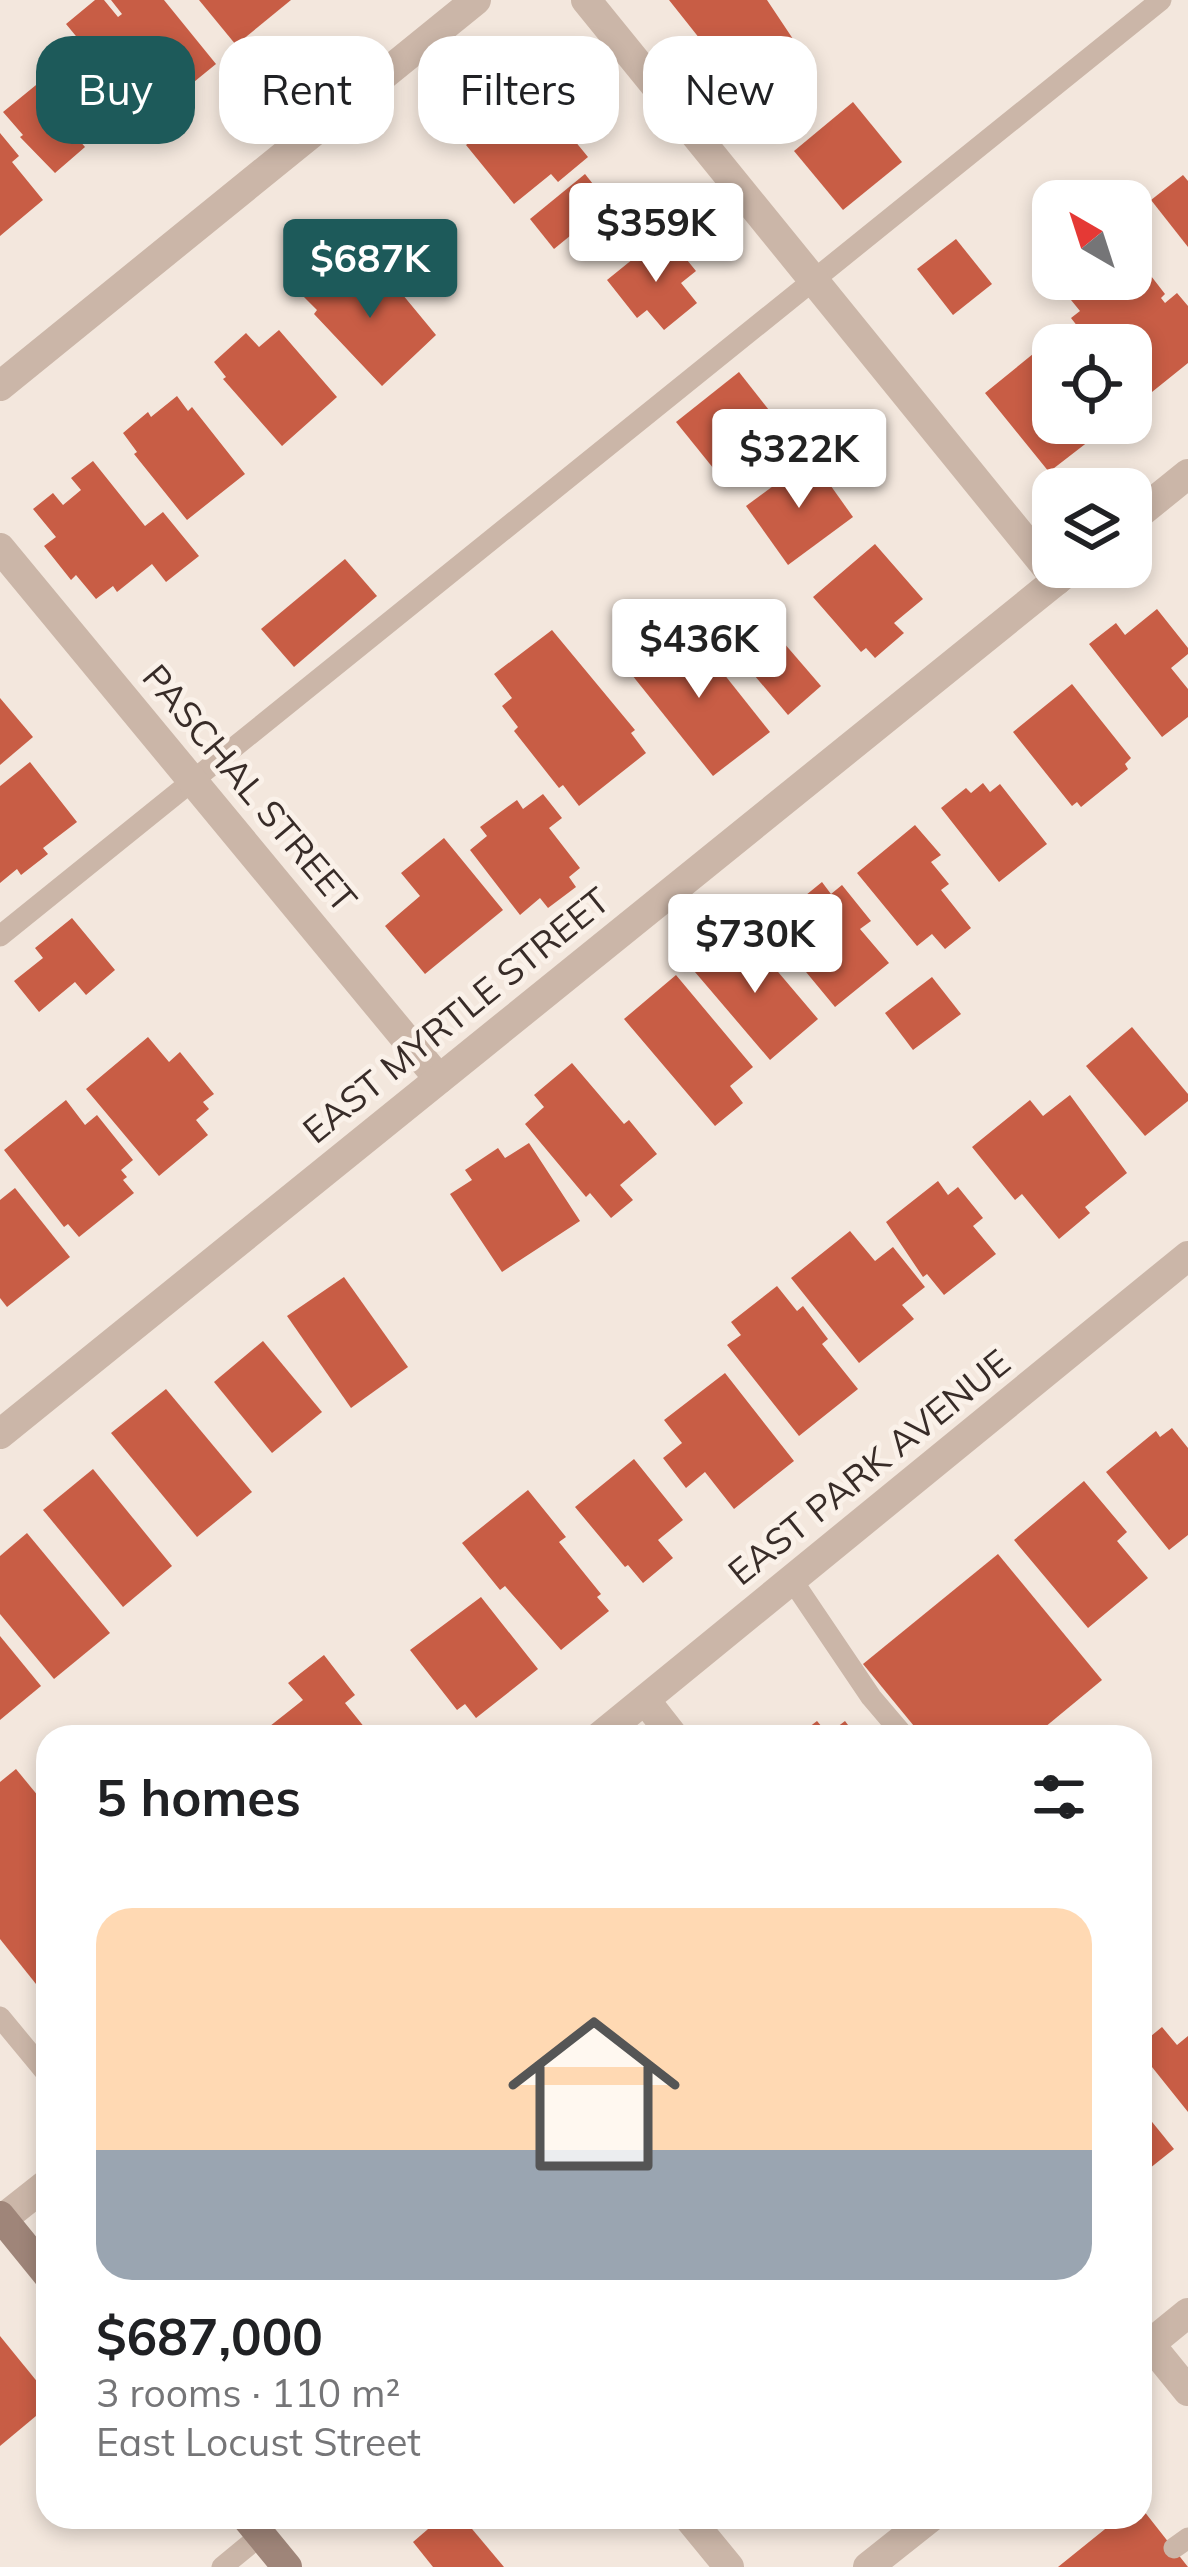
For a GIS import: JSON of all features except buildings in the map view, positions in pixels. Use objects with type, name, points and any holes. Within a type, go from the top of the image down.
[{"type":"main road","points":[[1,2219],[36,2261]]},
{"type":"main road","points":[[255,2529],[287,2567]]},
{"type":"street","points":[[0,386],[476,0]]},
{"type":"street","points":[[586,0],[813,280],[1032,535]]},
{"type":"street","points":[[1152,503],[1188,474]]},
{"type":"street","name":"PASCHAL STREET","points":[[0,548],[439,1079]]},
{"type":"street","name":"EAST MYRTLE STREET","points":[[0,1434],[1046,588]]},
{"type":"street","name":"EAST PARK AVENUE","points":[[614,1725],[1188,1256]]},
{"type":"street","points":[[645,1700],[665,1725]]},
{"type":"street","points":[[1,2219],[36,2192]]},
{"type":"street","points":[[1152,2337],[1188,2313]]},
{"type":"street","points":[[1152,2353],[1188,2391]]},
{"type":"street","points":[[698,2529],[729,2567]]},
{"type":"street","points":[[868,2567],[917,2529]]},
{"type":"lane","points":[[0,936],[1161,0]]},
{"type":"lane","points":[[792,1580],[894,1725]]},
{"type":"lane","points":[[0,2017],[36,2060]]},
{"type":"lane","points":[[222,2567],[251,2529]]}]
